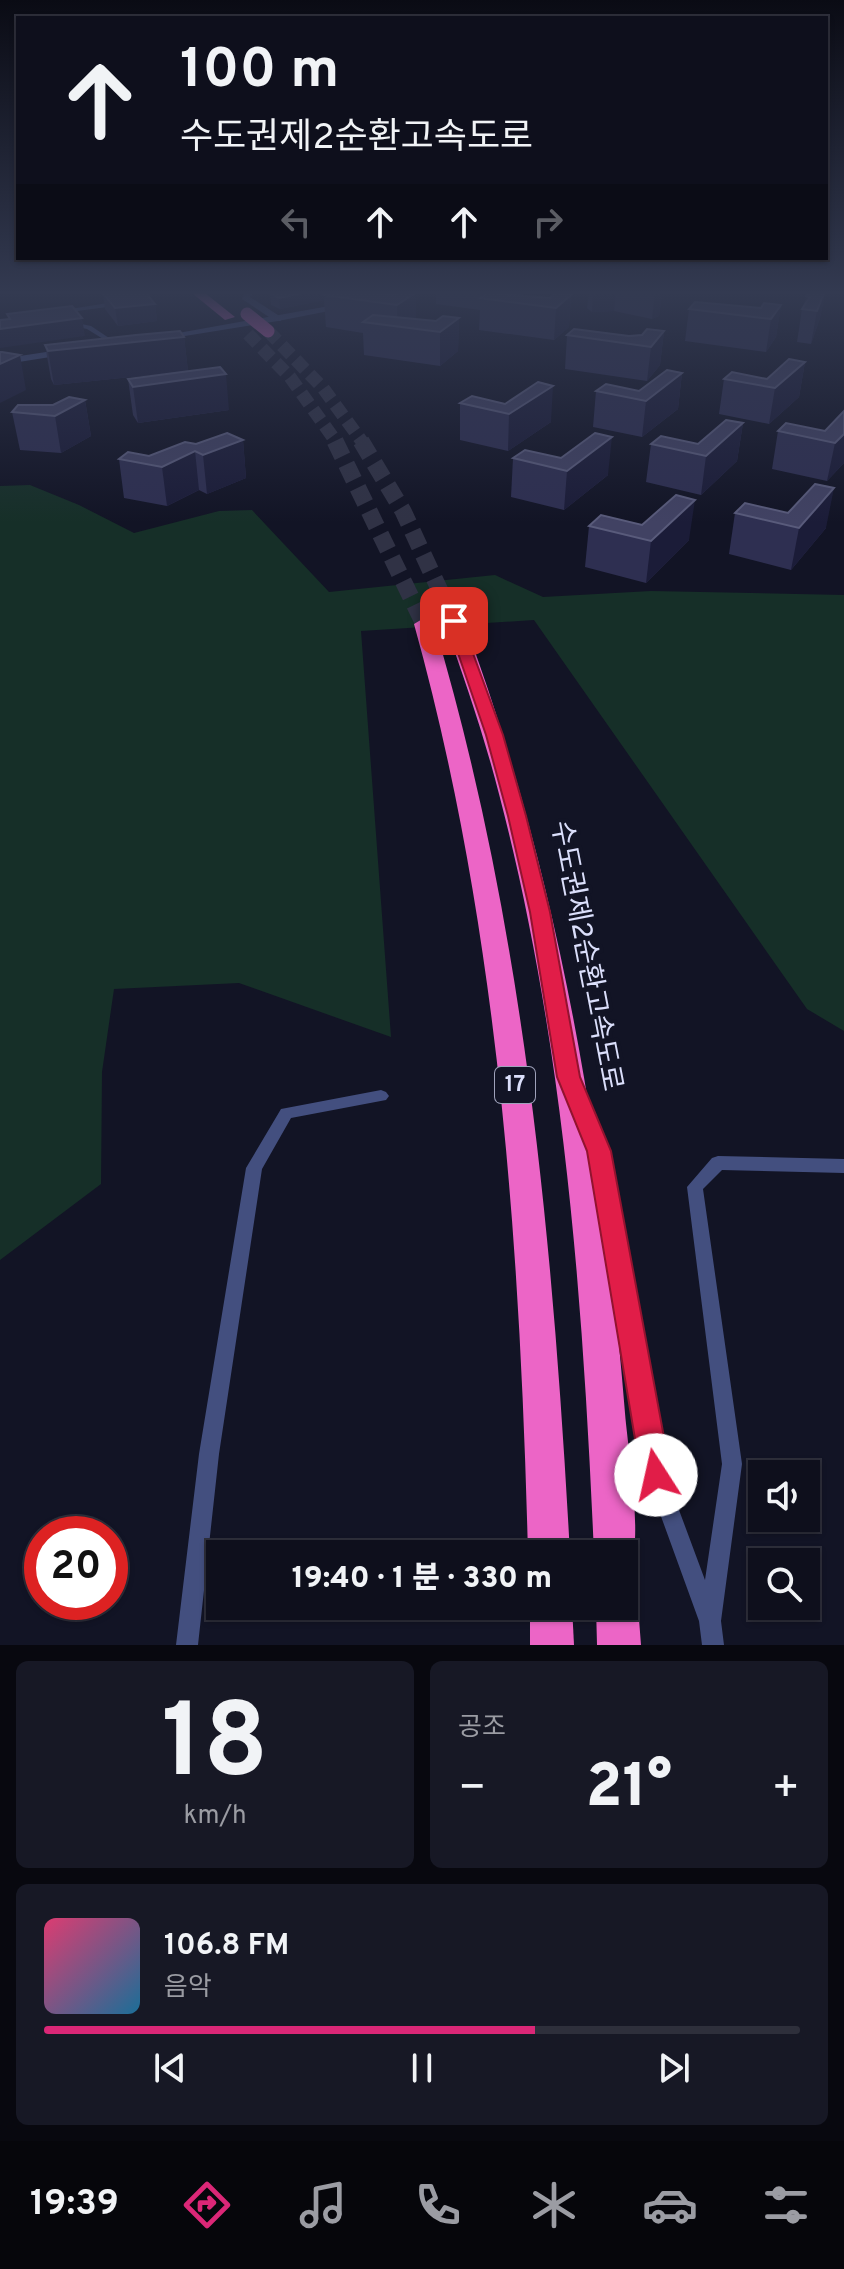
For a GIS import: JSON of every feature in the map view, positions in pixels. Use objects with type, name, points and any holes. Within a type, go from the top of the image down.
[{"type":"highway","name":"수도권제2순환고속도로","points":[[454,621],[494,735],[540,912],[580,1150],[599,1330],[614,1540]]},
{"type":"highway","name":"17","points":[[424,624],[455,731],[510,1038],[528,1218],[548,1540]]},
{"type":"highway","points":[[551,1620],[552,1645]]},
{"type":"highway","points":[[618,1620],[619,1645]]},
{"type":"lane","points":[[568,1077],[599,1151],[656,1475],[710,1621],[713,1645]]},
{"type":"lane","points":[[187,1645],[209,1454],[254,1168],[286,1113],[381,1096]]},
{"type":"lane","points":[[710,1621],[732,1464],[695,1187],[718,1163],[844,1166]]},
{"type":"green space","points":[[30,485],[134,533],[219,511],[252,510],[329,592],[495,575],[543,597],[651,591],[844,595],[844,1031],[807,1009],[534,620],[361,631],[391,1037],[239,983],[114,989],[102,1072],[101,1184],[0,1260],[0,486]]},
{"type":"building","points":[[199,370],[222,370],[226,374],[133,387],[128,379]]},
{"type":"building","points":[[667,370],[682,373],[646,401],[596,391],[606,384],[639,391]]},
{"type":"building","points":[[777,370],[796,370],[775,388],[724,379],[732,372],[767,379]]},
{"type":"building","points":[[538,382],[553,386],[509,414],[460,403],[472,396],[505,404]]},
{"type":"building","points":[[69,397],[85,400],[55,416],[12,412],[18,405],[53,405]]},
{"type":"building","points":[[844,411],[844,434],[835,443],[778,431],[786,423],[825,431]]},
{"type":"building","points":[[726,420],[743,423],[706,456],[651,444],[661,436],[698,444]]},
{"type":"building","points":[[227,433],[243,440],[203,455],[195,451],[162,467],[119,459],[128,452],[149,456],[185,442],[196,444]]},
{"type":"building","points":[[595,433],[612,437],[567,471],[513,458],[525,450],[561,458]]},
{"type":"building","points":[[815,484],[834,488],[799,528],[735,513],[745,503],[788,513]]},
{"type":"building","points":[[676,495],[695,500],[651,541],[589,526],[601,515],[642,525]]},
{"type":"tunnel","points":[[283,370],[337,443]]},
{"type":"tunnel","points":[[305,370],[323,388],[363,443]]},
{"type":"tunnel","points":[[335,441],[424,624]]},
{"type":"tunnel","points":[[361,441],[403,511],[454,621]]},
{"type":"route","points":[[454,621],[494,735],[517,816],[540,912],[568,1077],[599,1151],[656,1475]]}]
